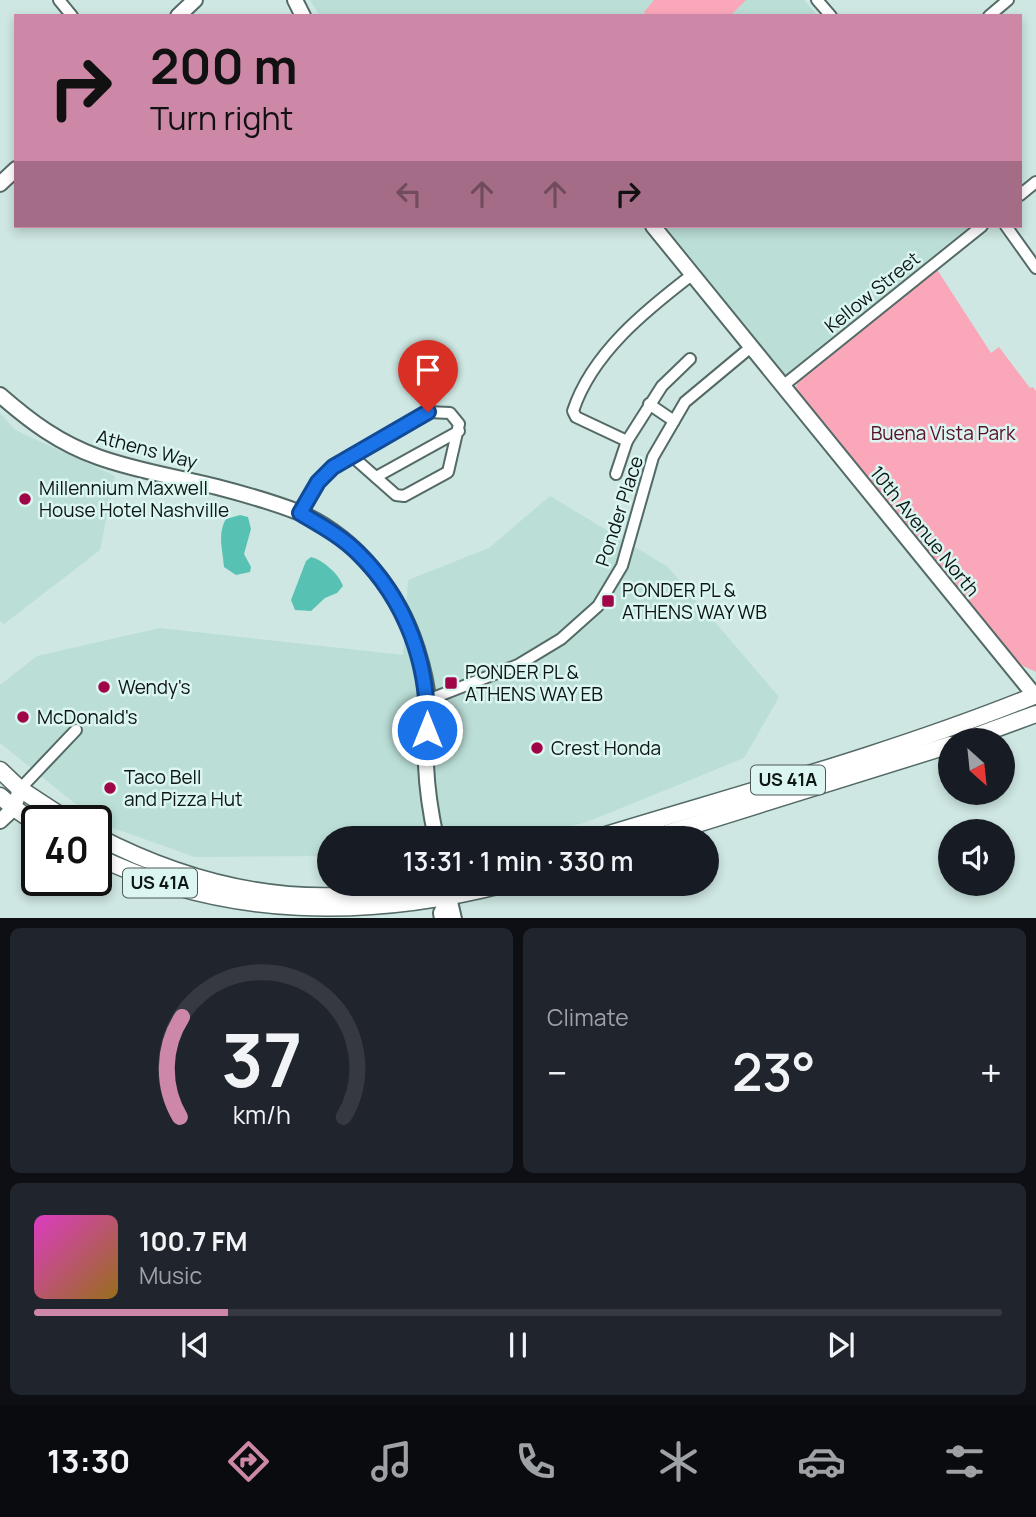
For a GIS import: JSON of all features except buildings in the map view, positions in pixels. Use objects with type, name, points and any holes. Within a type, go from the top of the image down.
[{"type":"main road","name":"US 41A","points":[[635,826],[958,725],[1036,696]]},
{"type":"main road","points":[[998,728],[1036,714]]},
{"type":"main road","name":"US 41A","points":[[690,826],[938,749]]},
{"type":"main road","points":[[0,770],[20,789],[44,805]]},
{"type":"main road","points":[[0,797],[21,813]]},
{"type":"main road","name":"US 41A","points":[[112,844],[178,872],[231,886],[273,893],[317,895]]},
{"type":"main road","name":"US 41A","points":[[112,863],[174,888],[260,908],[331,911],[422,904],[437,896]]},
{"type":"street","points":[[59,0],[70,14]]},
{"type":"street","points":[[180,14],[195,0]]},
{"type":"street","points":[[817,0],[829,14]]},
{"type":"street","points":[[991,14],[1008,0]]},
{"type":"street","points":[[0,184],[14,171]]},
{"type":"street","points":[[1022,193],[1036,182]]},
{"type":"street","name":"10th Avenue North","points":[[655,228],[784,385],[866,491],[1036,696]]},
{"type":"street","name":"Kellow Street","points":[[784,385],[980,228]]},
{"type":"street","points":[[1007,228],[1036,268]]},
{"type":"street","points":[[627,441],[576,417],[573,411],[602,360],[655,304],[693,274]]},
{"type":"street","name":"Ponder Place","points":[[428,700],[518,665],[561,639],[597,606],[622,566],[653,457],[685,402],[751,347]]},
{"type":"street","points":[[616,474],[627,441],[649,404],[662,386],[690,359]]},
{"type":"street","name":"Athens Way","points":[[0,395],[43,431],[100,458],[217,487],[300,513],[357,551],[387,587],[409,626],[422,669],[428,700],[426,768],[434,826]]},
{"type":"street","points":[[649,404],[674,421]]},
{"type":"street","points":[[300,513],[318,482],[333,467],[434,410],[450,412],[459,424],[448,472],[404,496],[396,495],[353,457]]},
{"type":"street","points":[[376,477],[459,431]]},
{"type":"street","points":[[0,797],[20,789],[76,730]]},
{"type":"street","points":[[0,821],[14,808],[20,789]]},
{"type":"street","points":[[442,918],[446,896]]},
{"type":"street","points":[[448,896],[454,918]]},
{"type":"shaded area","points":[[310,0],[804,0],[816,14],[319,14]]},
{"type":"shaded area","points":[[667,228],[968,228],[786,375]]},
{"type":"shaded area","points":[[0,413],[15,430],[115,476],[100,550],[4,624],[0,621]]},
{"type":"shaded area","points":[[550,496],[668,567],[779,697],[744,758],[572,826],[317,826],[317,856],[195,857],[112,828],[112,805],[77,805],[0,743],[0,685],[37,656],[160,628],[403,655],[408,580],[489,548]]},
{"type":"shaded area","points":[[240,515],[248,517],[251,529],[244,554],[251,567],[250,572],[236,575],[224,567],[221,537],[226,519]]},
{"type":"shaded area","points":[[311,557],[330,568],[343,586],[311,611],[295,610],[291,600],[306,561]]},
{"type":"green space","points":[[654,0],[746,0],[732,14],[644,12]]},
{"type":"green space","name":"Buena Vista Park","points":[[936,268],[991,353],[999,347],[1030,388],[1033,387],[1036,391],[1036,672],[1011,660],[795,391],[798,380]]},
{"type":"place","name":"Millennium Maxwell House Hotel Nashville","points":[[25,499]]},
{"type":"place","name":"PONDER PL & ATHENS WAY WB","points":[[608,601]]},
{"type":"place","name":"PONDER PL & ATHENS WAY EB","points":[[451,683]]},
{"type":"place","name":"Wendy's","points":[[104,687]]},
{"type":"place","name":"McDonald's","points":[[23,717]]},
{"type":"place","name":"Crest Honda","points":[[537,748]]},
{"type":"place","name":"Taco Bell and Pizza Hut","points":[[110,788]]},
{"type":"route","points":[[427,730],[428,700],[422,669],[409,626],[398,604],[357,551],[300,513],[318,482],[333,467],[428,412]]}]
